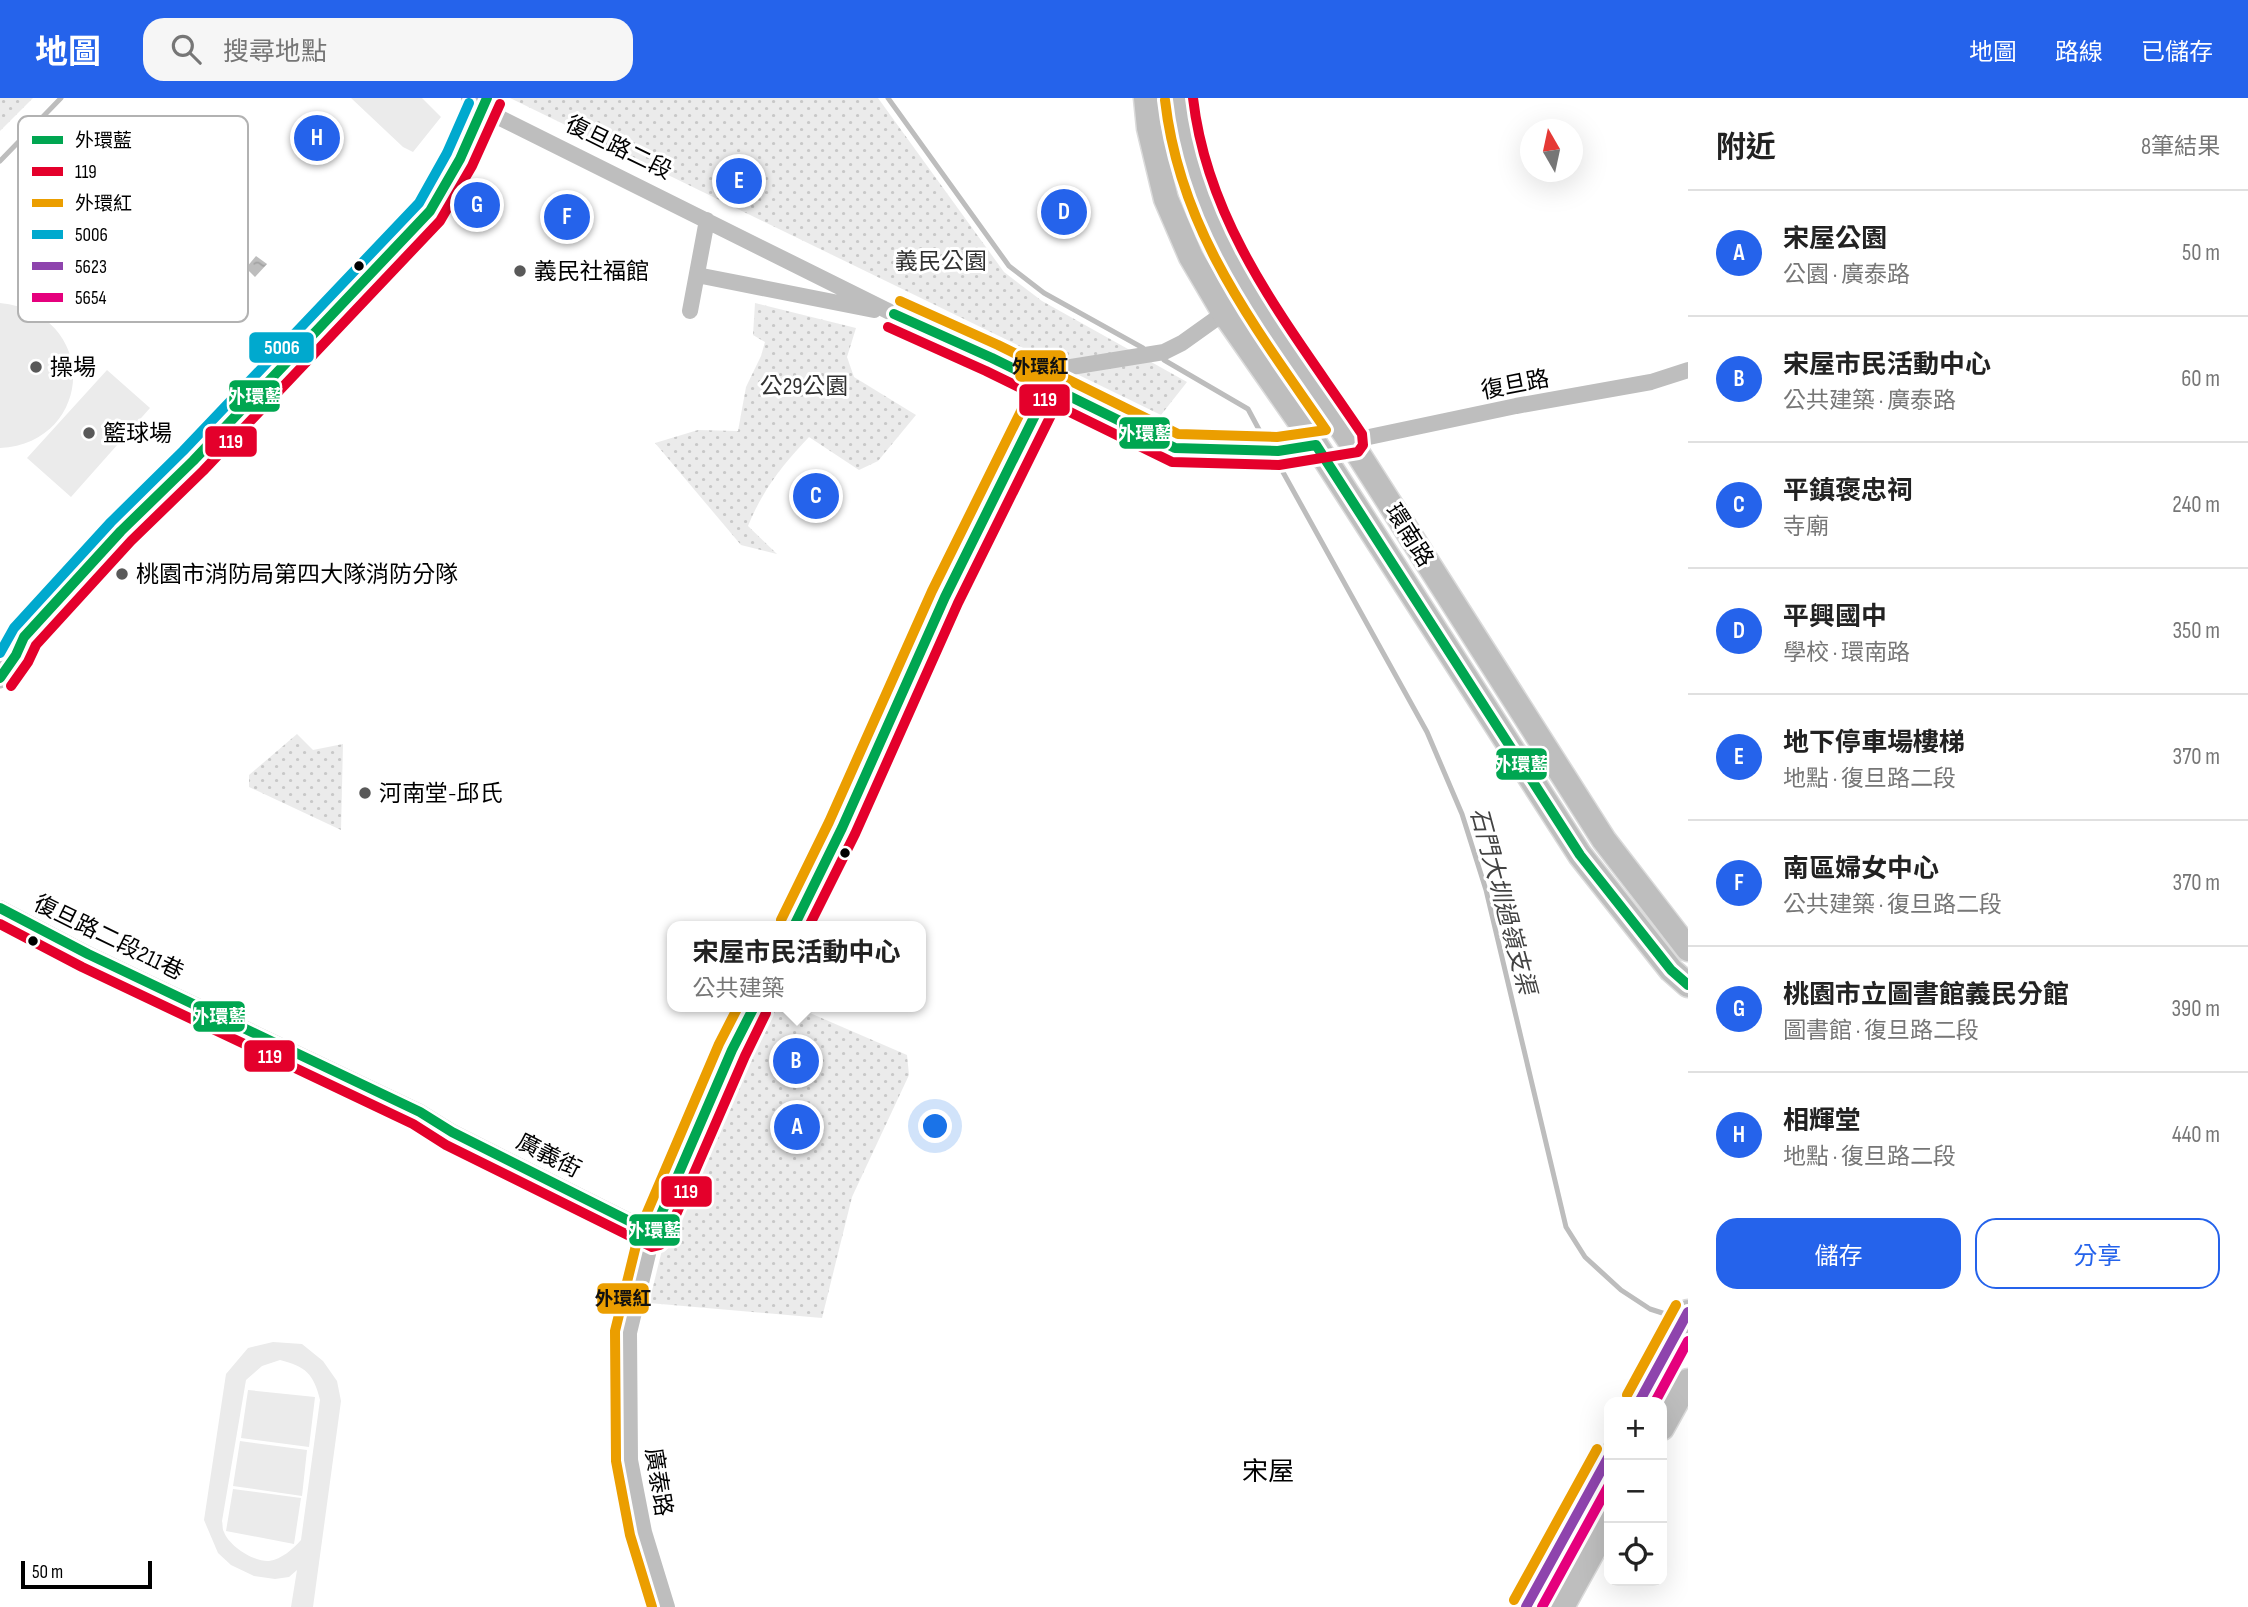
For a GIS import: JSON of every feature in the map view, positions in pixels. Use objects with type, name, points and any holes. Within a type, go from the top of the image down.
[{"type":"main road","name":"環南路","points":[[1146,98],[1149,128],[1166,198],[1191,257],[1224,313],[1316,444],[1580,855],[1671,970],[1688,985]]},
{"type":"main road","name":"環南路","points":[[1179,98],[1187,153],[1217,232],[1259,306],[1350,441],[1604,840],[1688,949]]},
{"type":"main road","points":[[1642,1397],[1688,1312]]},
{"type":"main road","points":[[1667,1419],[1688,1381]]},
{"type":"main road","points":[[1526,1607],[1607,1460]]},
{"type":"main road","points":[[1562,1607],[1608,1523]]},
{"type":"street","name":"復旦路二段","points":[[0,678],[16,655],[24,637],[121,531],[193,461],[430,211],[460,159],[480,102],[894,314],[1175,448],[1278,451],[1350,441]]},
{"type":"street","points":[[690,311],[707,220]]},
{"type":"street","points":[[697,275],[894,314]]},
{"type":"street","points":[[796,921],[842,828],[944,597],[1049,387],[1071,368],[1164,352],[1182,343],[1224,313]]},
{"type":"street","name":"復旦路","points":[[1350,441],[1516,406],[1651,382],[1688,370]]},
{"type":"street","name":"復旦路二段211巷","points":[[0,908],[88,954],[426,1115]]},
{"type":"street","name":"廣泰路","points":[[667,1607],[644,1532],[630,1460],[629,1333],[653,1233],[732,1049],[751,1012]]},
{"type":"street","name":"廣義街","points":[[426,1115],[452,1132],[653,1233]]},
{"type":"green space","points":[[0,98],[33,98],[0,131]]},
{"type":"green space","points":[[351,98],[422,98],[441,117],[413,152],[403,147]]},
{"type":"green space","name":"義民公園","points":[[510,98],[878,98],[1004,272],[1042,301],[1187,382],[1161,415]]},
{"type":"green space","name":"操場","points":[[0,303],[18,308],[18,322],[46,322],[56,330],[69,352],[73,378],[68,403],[54,425],[31,441],[0,448]]},
{"type":"green space","name":"公29公園","points":[[755,303],[856,328],[847,357],[854,377],[916,415],[878,461],[859,470],[809,437],[774,478],[748,526],[777,554],[741,545],[655,443],[698,430],[738,431],[746,387],[765,342],[753,335]]},
{"type":"green space","name":"籃球場","points":[[107,370],[150,408],[71,497],[27,458]]},
{"type":"green space","points":[[297,734],[313,750],[343,744],[341,830],[249,787],[249,775]]},
{"type":"green space","points":[[765,1012],[808,1012],[907,1055],[909,1075],[852,1197],[822,1318],[649,1303],[662,1250],[685,1179]]},
{"type":"green space","points":[[273,1342],[302,1344],[323,1361],[337,1381],[341,1401],[313,1607],[291,1607],[297,1570],[289,1577],[275,1579],[254,1576],[231,1565],[218,1553],[204,1520],[226,1374],[248,1348]],"holes":[[[280,1360],[307,1372],[315,1384],[320,1400],[301,1540],[283,1556],[263,1561],[236,1548],[223,1531],[222,1521],[246,1380],[262,1366]]]},
{"type":"green space","points":[[248,1390],[315,1397],[309,1447],[241,1438]]},
{"type":"green space","points":[[240,1441],[307,1450],[302,1496],[233,1486]]},
{"type":"green space","points":[[233,1489],[301,1498],[294,1544],[226,1531]]},
{"type":"water","points":[[256,256],[267,264],[255,277],[248,270],[248,266]]},
{"type":"waterway","name":"石門大圳過嶺支渠","points":[[44,116],[61,98]]},
{"type":"waterway","name":"石門大圳過嶺支渠","points":[[888,98],[1009,266],[1044,293],[1143,348]]},
{"type":"waterway","name":"石門大圳過嶺支渠","points":[[0,161],[18,142]]},
{"type":"waterway","name":"石門大圳過嶺支渠","points":[[1164,360],[1248,409],[1263,437]]},
{"type":"waterway","name":"石門大圳過嶺支渠","points":[[1279,465],[1427,732],[1462,814],[1486,890],[1566,1227],[1585,1257],[1621,1290],[1650,1309],[1678,1318]]},
{"type":"transit line","name":"外環藍","points":[[0,678],[16,655],[24,637],[121,531],[193,461],[430,211],[460,159],[487,98]]},
{"type":"transit line","name":"119","points":[[888,327],[986,371],[1172,462],[1279,465],[1358,452],[1363,445],[1362,434],[1281,316],[1234,234],[1216,191],[1202,146],[1193,98]]},
{"type":"transit line","name":"外環紅","points":[[900,301],[998,345],[1178,434],[1277,437],[1326,430],[1247,314],[1203,234],[1186,192],[1173,147],[1165,100]]},
{"type":"transit line","name":"5006","points":[[0,653],[14,628],[111,522],[183,451],[419,203],[447,153],[469,103]]},
{"type":"transit line","name":"119","points":[[11,686],[36,645],[131,541],[203,471],[440,221],[472,166],[500,104]]},
{"type":"transit line","name":"外環藍","points":[[894,314],[992,358],[1175,448],[1278,451],[1316,445],[1580,855],[1671,970],[1688,985]]},
{"type":"transit line","name":"外環紅","points":[[781,920],[829,822],[932,591],[1036,381]]},
{"type":"transit line","name":"外環藍","points":[[796,921],[842,828],[945,597],[1049,387]]},
{"type":"transit line","name":"119","points":[[812,921],[855,834],[958,603],[1062,393]]},
{"type":"transit line","name":"外環藍","points":[[0,908],[88,954],[420,1112],[452,1132],[653,1233],[732,1050],[751,1012]]},
{"type":"transit line","name":"119","points":[[0,924],[82,967],[413,1124],[446,1145],[652,1247],[665,1240],[766,1013]]},
{"type":"transit line","name":"外環紅","points":[[652,1607],[630,1535],[616,1461],[615,1331],[640,1229],[719,1044],[735,1012]]},
{"type":"transit line","name":"外環紅","points":[[1627,1395],[1676,1305]]},
{"type":"transit line","name":"5623","points":[[1642,1397],[1688,1312]]},
{"type":"transit line","name":"5654","points":[[1658,1397],[1688,1341]]},
{"type":"transit line","name":"外環紅","points":[[1514,1600],[1597,1449]]},
{"type":"transit line","name":"5623","points":[[1526,1607],[1607,1460]]},
{"type":"transit line","name":"5654","points":[[1542,1607],[1604,1494]]},
{"type":"place","name":"相輝堂","points":[[317,138]]},
{"type":"place","name":"地下停車場樓梯","points":[[739,181]]},
{"type":"place","name":"桃園市立圖書館義民分館","points":[[477,205]]},
{"type":"place","name":"平興國中","points":[[1064,212]]},
{"type":"place","name":"南區婦女中心","points":[[567,217]]},
{"type":"place","name":"義民社福館","points":[[520,271]]},
{"type":"place","name":"操場","points":[[36,367]]},
{"type":"place","name":"籃球場","points":[[89,433]]},
{"type":"place","name":"平鎮褒忠祠","points":[[816,496]]},
{"type":"place","name":"桃園市消防局第四大隊消防分隊","points":[[122,574]]},
{"type":"place","name":"河南堂-邱氏","points":[[365,793]]},
{"type":"place","name":"宋屋市民活動中心","points":[[796,1061]]},
{"type":"place","name":"宋屋公園","points":[[797,1127]]},
{"type":"district","name":"宋屋","points":[[1268,1471]]}]
